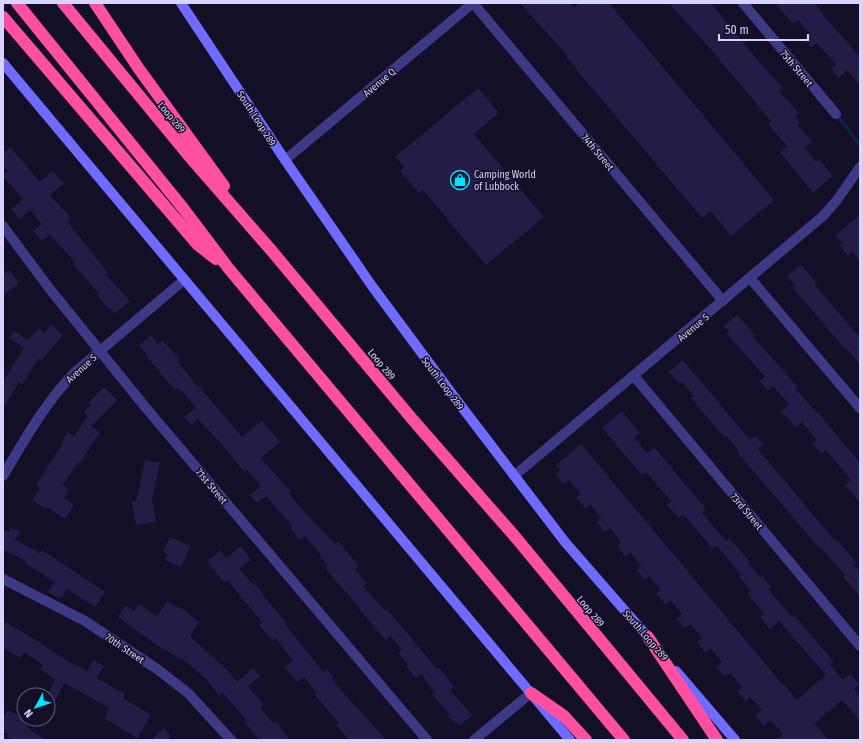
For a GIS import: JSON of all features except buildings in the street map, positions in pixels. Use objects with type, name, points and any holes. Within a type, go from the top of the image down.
[{"type":"highway","points":[[17,3],[183,208],[229,269],[624,740]]},
{"type":"highway","name":"Loop 289","points":[[63,3],[189,156],[271,250],[413,420],[517,540],[683,740]]},
{"type":"highway","points":[[95,3],[139,69],[271,250]]},
{"type":"highway","points":[[3,17],[198,245],[229,269]]},
{"type":"highway","points":[[648,637],[717,740]]},
{"type":"highway","points":[[531,693],[564,716],[586,740]]},
{"type":"main road","name":"South Loop 289","points":[[181,3],[285,160],[372,286],[514,476],[565,542],[735,740]]},
{"type":"main road","points":[[3,64],[570,740]]},
{"type":"street","name":"Avenue Q","points":[[285,160],[473,3]]},
{"type":"street","name":"74th Street","points":[[473,3],[723,301]]},
{"type":"street","name":"75th Street","points":[[742,3],[836,114]]},
{"type":"street","name":"Avenue S","points":[[514,476],[823,216],[837,200],[860,167]]},
{"type":"street","name":"71st Street","points":[[3,226],[49,288],[146,408],[427,740]]},
{"type":"street","points":[[750,278],[860,408]]},
{"type":"street","name":"Avenue S","points":[[3,476],[59,388],[75,372],[184,280]]},
{"type":"street","name":"73rd Street","points":[[634,376],[860,646]]},
{"type":"street","name":"70th Street","points":[[3,579],[85,621],[157,669],[188,693],[231,740]]},
{"type":"street","points":[[474,740],[531,693]]},
{"type":"waterway","points":[[836,114],[860,145]]},
{"type":"place","name":"Camping World of Lubbock","points":[[460,180]]}]
